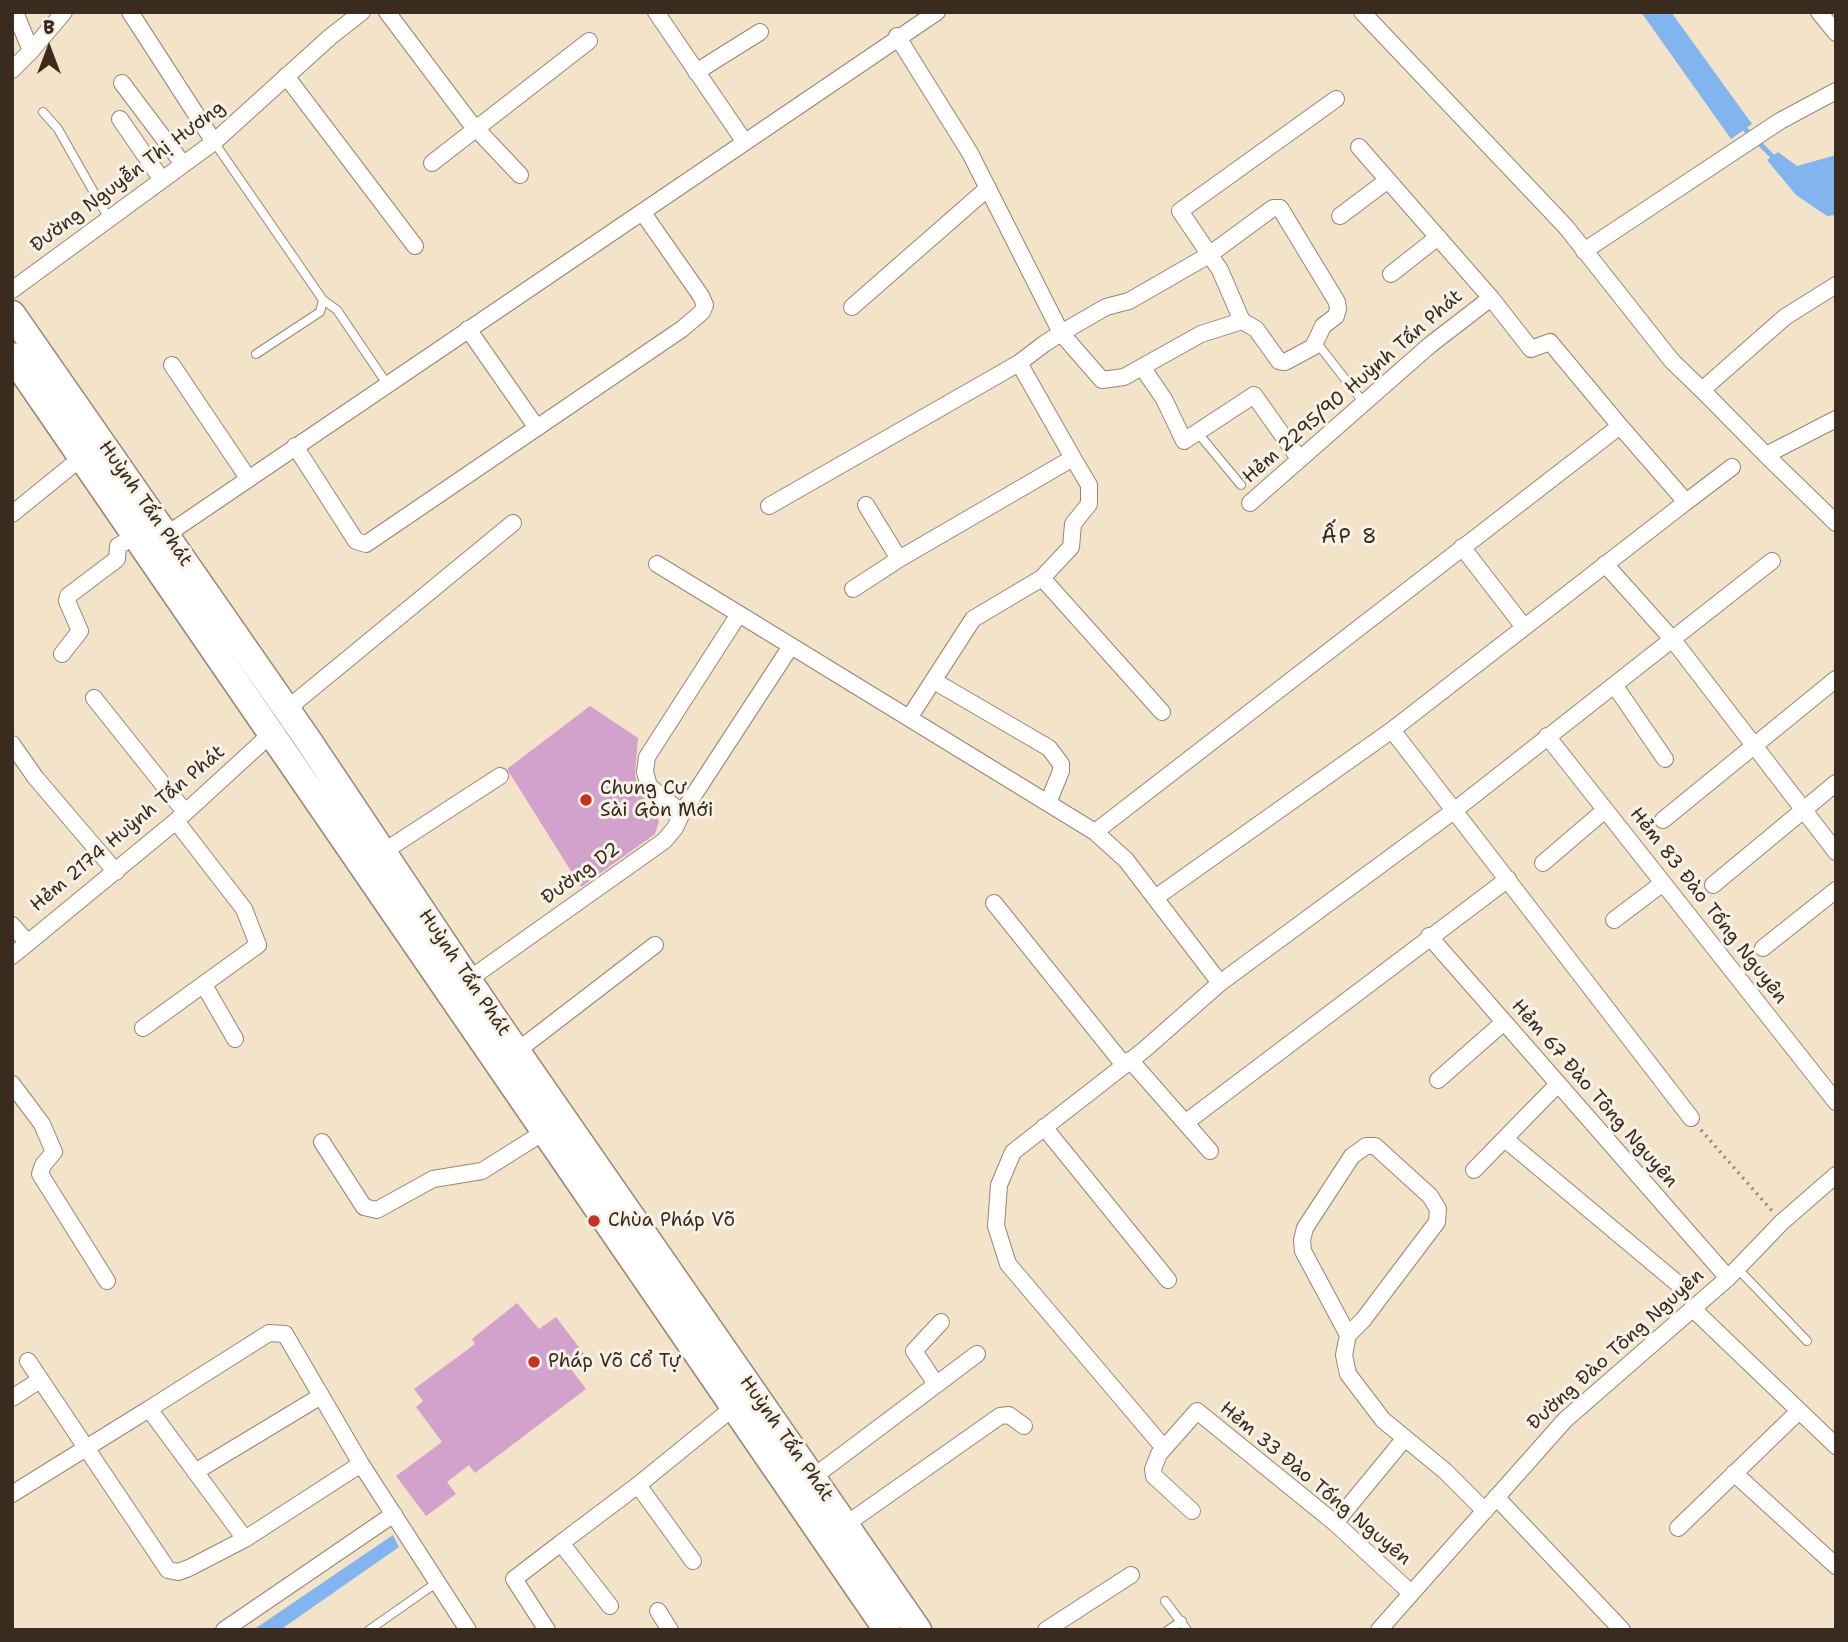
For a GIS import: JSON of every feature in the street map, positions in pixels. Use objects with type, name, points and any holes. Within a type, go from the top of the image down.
[{"type":"main road","name":"Huỳnh Tấn Phát","points":[[12,314],[287,709],[517,1052],[734,1407],[887,1630]]},
{"type":"main road","name":"Huỳnh Tấn Phát","points":[[12,356],[544,1132],[641,1251],[812,1478],[918,1630]]},
{"type":"street","points":[[15,12],[31,51]]},
{"type":"street","points":[[12,70],[64,12]]},
{"type":"street","points":[[130,12],[214,142]]},
{"type":"street","name":"Đường Nguyễn Thị Hương","points":[[12,290],[214,142],[362,12]]},
{"type":"street","points":[[387,12],[475,129],[520,175]]},
{"type":"street","points":[[656,12],[744,141]]},
{"type":"street","points":[[166,535],[937,12]]},
{"type":"street","points":[[1362,12],[1547,207],[1672,361],[1835,521]]},
{"type":"street","points":[[1819,12],[1836,33]]},
{"type":"street","points":[[696,72],[760,32]]},
{"type":"street","points":[[897,37],[970,153],[1061,333],[1102,380],[1124,377],[1201,334],[1242,321]]},
{"type":"street","points":[[432,163],[589,41]]},
{"type":"street","points":[[286,76],[415,246]]},
{"type":"street","points":[[122,83],[183,164]]},
{"type":"street","points":[[1584,251],[1780,121],[1836,91]]},
{"type":"street","points":[[769,506],[1019,363],[1061,333],[1115,303],[1129,301],[1209,255],[1273,208],[1280,208],[1337,302],[1336,316],[1323,326],[1317,343],[1282,362],[1256,329],[1242,321],[1220,270],[1209,255],[1180,215],[1182,207],[1336,99]]},
{"type":"street","points":[[120,119],[162,180]]},
{"type":"street","name":"Hẻm 2295/90 Huỳnh Tấn Phát","points":[[1250,503],[1298,457],[1491,298],[1359,147]]},
{"type":"street","points":[[1340,216],[1388,180]]},
{"type":"street","points":[[852,307],[988,188]]},
{"type":"street","points":[[295,446],[356,541],[366,544],[682,329],[702,312],[705,305],[701,296],[643,213]]},
{"type":"street","points":[[1391,274],[1438,237]]},
{"type":"street","points":[[1702,390],[1785,317],[1836,285]]},
{"type":"street","points":[[1491,298],[1531,349],[1550,342],[1686,502]]},
{"type":"street","points":[[468,329],[537,428]]},
{"type":"street","points":[[909,718],[973,619],[1042,578],[1071,547],[1073,524],[1089,504],[1089,485],[1019,363]]},
{"type":"street","points":[[172,365],[248,478]]},
{"type":"street","points":[[1142,367],[1164,399],[1184,441],[1254,395],[1298,457]]},
{"type":"street","points":[[1766,455],[1836,419]]},
{"type":"street","points":[[1096,832],[1620,426]]},
{"type":"street","points":[[12,514],[81,458]]},
{"type":"street","points":[[853,589],[899,559],[1073,458]]},
{"type":"street","points":[[1155,898],[1392,730],[1732,467]]},
{"type":"street","points":[[866,505],[899,559]]},
{"type":"street","points":[[287,709],[513,523]]},
{"type":"street","points":[[62,654],[80,631],[67,601],[68,596],[117,559],[118,546],[135,536]]},
{"type":"street","points":[[1462,547],[1524,627]]},
{"type":"street","points":[[1164,1448],[1008,1264],[996,1226],[999,1185],[1013,1152],[1127,1063],[1220,983],[1455,810],[1772,561]]},
{"type":"street","points":[[657,564],[1096,832],[1126,860],[1220,983]]},
{"type":"street","points":[[1605,564],[1673,640],[1836,852]]},
{"type":"street","points":[[1042,578],[1162,712]]},
{"type":"street","points":[[682,813],[649,786],[645,772],[647,757],[739,614]]},
{"type":"street","name":"Đường D2","points":[[468,980],[664,841],[675,828],[682,813],[791,646]]},
{"type":"street","points":[[1663,820],[1836,679]]},
{"type":"street","points":[[934,681],[1049,748],[1061,764],[1061,771],[1048,803]]},
{"type":"street","points":[[1615,686],[1665,759]]},
{"type":"street","points":[[94,698],[181,816],[244,909],[259,942],[257,947],[143,1028]]},
{"type":"street","points":[[1392,730],[1691,1118]]},
{"type":"street","name":"Hẻm 2174 Huỳnh Tấn Phát","points":[[12,956],[116,872],[271,734]]},
{"type":"street","name":"Hẻm 83 Đào Tống Nguyên","points":[[1547,736],[1836,1102]]},
{"type":"street","points":[[12,744],[35,777],[116,872]]},
{"type":"street","points":[[383,852],[500,776]]},
{"type":"street","points":[[1713,885],[1836,783]]},
{"type":"street","points":[[1543,863],[1605,810]]},
{"type":"street","points":[[1185,1123],[1429,936],[1508,879]]},
{"type":"street","points":[[1614,920],[1663,883]]},
{"type":"street","points":[[1763,948],[1836,890]]},
{"type":"street","points":[[994,904],[1127,1063],[1210,1151]]},
{"type":"street","points":[[12,925],[27,942]]},
{"type":"street","name":"Hẻm 67 Đào Tông Nguyên","points":[[1429,936],[1558,1084],[1733,1273]]},
{"type":"street","points":[[517,1052],[655,946]]},
{"type":"street","points":[[204,985],[235,1039]]},
{"type":"street","points":[[1438,1080],[1504,1022]]},
{"type":"street","points":[[12,1084],[42,1124],[54,1152],[43,1165],[40,1174],[107,1281]]},
{"type":"street","points":[[1474,1170],[1558,1084]]},
{"type":"street","points":[[1044,1126],[1168,1280]]},
{"type":"street","points":[[322,1142],[364,1207],[377,1210],[433,1179],[482,1171],[544,1132]]},
{"type":"street","points":[[1505,1139],[1676,1283]]},
{"type":"street","points":[[1348,1335],[1303,1251],[1302,1240],[1305,1228],[1352,1156],[1366,1146],[1375,1146],[1430,1196],[1438,1209],[1437,1222],[1363,1320],[1348,1335],[1344,1355],[1348,1374],[1383,1420],[1445,1471],[1485,1511]]},
{"type":"street","name":"Đường Đào Tông Nguyên","points":[[1379,1630],[1565,1420],[1733,1273],[1782,1222],[1836,1175]]},
{"type":"street","points":[[1692,1308],[1836,1446]]},
{"type":"street","points":[[936,1384],[914,1351],[941,1322]]},
{"type":"street","points":[[12,1494],[276,1331],[285,1334],[361,1464],[439,1581],[466,1629]]},
{"type":"street","points":[[812,1478],[977,1354]]},
{"type":"street","points":[[28,1361],[168,1570],[189,1568],[245,1539],[361,1464]]},
{"type":"street","points":[[12,1398],[40,1380]]},
{"type":"street","points":[[195,1472],[321,1396]]},
{"type":"street","points":[[547,1630],[514,1578],[638,1485],[734,1407]]},
{"type":"street","points":[[149,1409],[245,1539]]},
{"type":"street","name":"Hẻm 33 Đào Tống Nguyên","points":[[1192,1511],[1154,1476],[1153,1469],[1164,1448],[1196,1411],[1335,1523],[1411,1592]]},
{"type":"street","points":[[1678,1528],[1798,1412]]},
{"type":"street","points":[[845,1525],[1000,1416],[1009,1415],[1024,1426]]},
{"type":"street","points":[[1335,1523],[1405,1438]]},
{"type":"street","points":[[1734,1474],[1836,1566]]},
{"type":"street","points":[[638,1485],[693,1561]]},
{"type":"street","points":[[1496,1497],[1622,1630]]},
{"type":"street","points":[[224,1630],[394,1514]]},
{"type":"street","points":[[561,1543],[610,1606]]},
{"type":"street","points":[[1045,1630],[1131,1575]]},
{"type":"street","points":[[659,1611],[670,1630]]},
{"type":"lane","points":[[43,112],[58,129],[109,219]]},
{"type":"lane","points":[[214,142],[323,300],[337,310],[387,384]]},
{"type":"lane","points":[[256,354],[320,312],[323,300]]},
{"type":"lane","points":[[1317,343],[1363,402]]},
{"type":"lane","points":[[1197,432],[1241,485]]},
{"type":"lane","points":[[1733,1273],[1807,1341]]},
{"type":"lane","points":[[369,1630],[439,1581]]},
{"type":"lane","points":[[1165,1601],[1187,1630]]},
{"type":"lane","points":[[1168,1630],[1182,1621]]},
{"type":"path","points":[[1691,1118],[1782,1222]]},
{"type":"water","points":[[1641,12],[1671,12],[1752,124],[1731,139]]},
{"type":"water","points":[[1778,152],[1797,166],[1836,155],[1836,215],[1827,216],[1796,195],[1767,160]]},
{"type":"water","points":[[393,1535],[399,1547],[280,1630],[253,1630]]},
{"type":"building","name":"Chung Cư Sài Gòn Mới","points":[[590,706],[638,738],[635,775],[639,790],[659,821],[655,834],[581,887],[507,769]]},
{"type":"building","points":[[517,1303],[539,1329],[556,1317],[584,1354],[568,1365],[586,1389],[475,1473],[469,1465],[447,1482],[456,1494],[426,1516],[396,1476],[442,1442],[416,1407],[423,1401],[414,1389],[475,1344],[472,1339]]},
{"type":"waterway","points":[[1740,124],[1772,156]]},
{"type":"place","name":"Chung Cư Sài Gòn Mới","points":[[586,800]]},
{"type":"place","name":"Chùa Pháp Võ","points":[[594,1221]]},
{"type":"place","name":"Pháp Võ Cổ Tự","points":[[534,1362]]},
{"type":"district","name":"ẤP 8","points":[[1350,538]]}]
